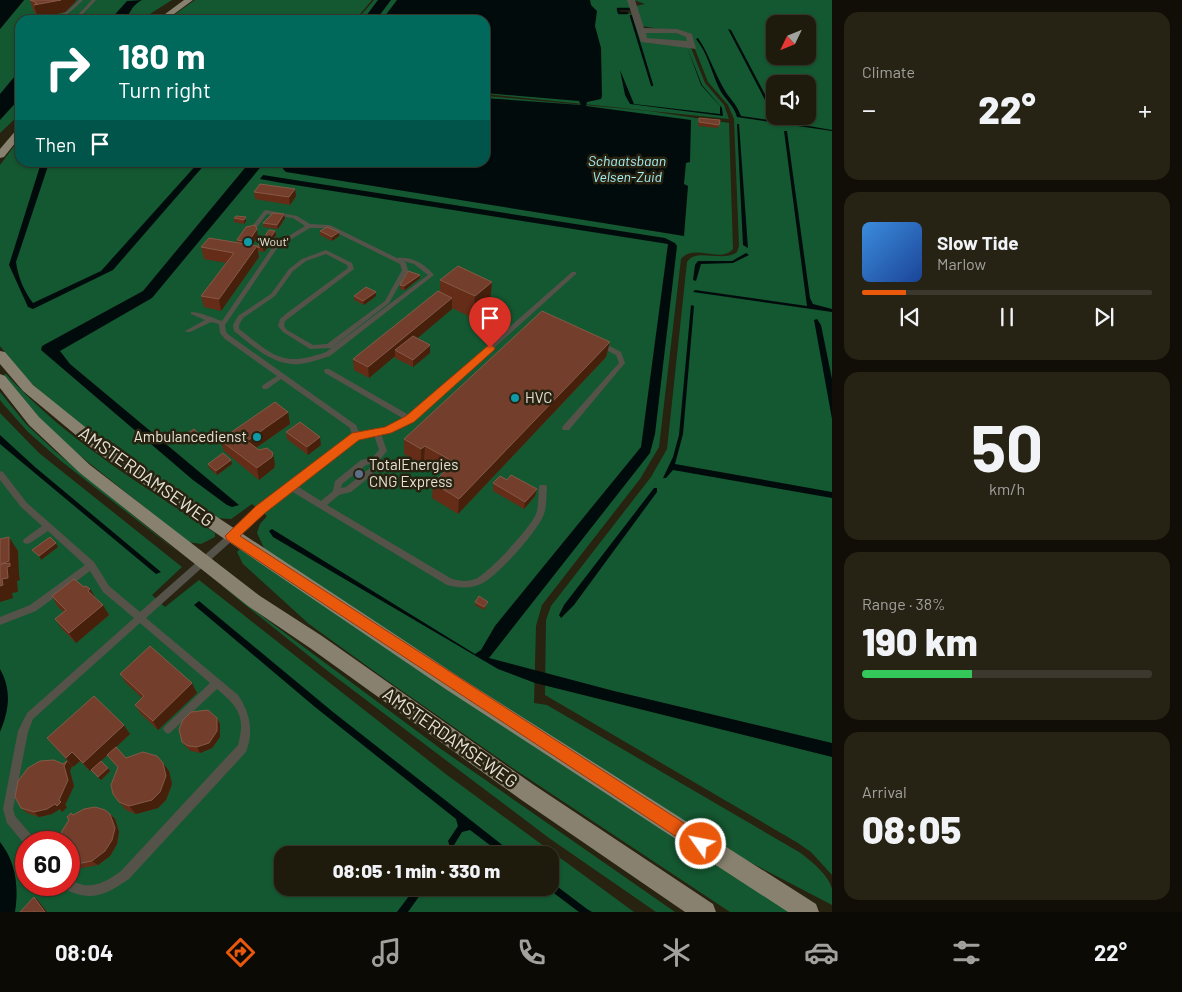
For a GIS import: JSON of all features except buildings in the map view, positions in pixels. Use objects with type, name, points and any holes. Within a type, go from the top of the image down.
[{"type":"main road","points":[[168,15],[189,0]]},
{"type":"main road","points":[[0,154],[15,137]]},
{"type":"main road","name":"AMSTERDAMSEWEG","points":[[0,355],[28,388],[89,439],[463,690],[808,912]]},
{"type":"main road","name":"AMSTERDAMSEWEG","points":[[0,379],[21,407],[64,451],[254,601],[316,642],[527,792],[705,912]]},
{"type":"street","points":[[631,0],[640,30],[643,38],[650,42],[692,46],[689,36],[681,32],[640,30]]},
{"type":"lane","points":[[62,15],[81,0]]},
{"type":"lane","points":[[80,15],[94,0]]},
{"type":"lane","points":[[255,226],[266,212],[295,217],[309,226]]},
{"type":"lane","points":[[356,436],[352,428],[225,335],[221,328],[223,322],[276,246],[309,226],[328,226],[399,259],[403,263],[405,270],[387,302],[329,346],[312,347],[285,331],[281,326],[282,320],[350,269],[350,264],[326,252],[304,260],[291,270],[273,295],[240,318],[236,324],[236,330],[268,354],[286,363],[301,363],[328,354],[432,275],[426,268],[405,258],[399,259]]},
{"type":"lane","points":[[21,831],[11,819],[8,809],[9,794],[23,731],[30,716],[140,617],[204,563],[231,536],[356,436],[377,433],[396,427],[410,419],[533,314],[574,273]]},
{"type":"lane","points":[[193,313],[210,320],[223,322]]},
{"type":"lane","points":[[188,331],[210,320]]},
{"type":"lane","points":[[566,428],[622,363],[619,354],[591,340]]},
{"type":"lane","points":[[327,371],[410,419]]},
{"type":"lane","points":[[265,387],[281,376]]},
{"type":"lane","points":[[320,504],[337,492],[348,490],[374,469],[374,462],[383,451],[377,433]]},
{"type":"lane","points":[[0,474],[24,505],[92,565],[106,589],[235,698],[244,710],[246,729],[242,748],[125,875],[110,885],[97,890],[80,889]]},
{"type":"lane","points":[[292,487],[445,580],[462,585],[480,581],[489,576],[536,521],[541,510],[543,487]]},
{"type":"lane","points":[[27,542],[47,526]]},
{"type":"lane","points":[[0,621],[33,608],[92,565]]},
{"type":"lane","points":[[168,729],[216,682]]},
{"type":"green space","points":[[24,0],[172,0],[148,15],[15,15],[15,119],[0,133],[0,29]]},
{"type":"green space","points":[[195,0],[372,0],[359,15],[174,15]]},
{"type":"green space","points":[[374,0],[628,0],[631,9],[620,9],[620,12],[633,14],[649,43],[686,45],[691,48],[705,83],[724,105],[729,119],[490,95],[490,15],[361,15]]},
{"type":"green space","points":[[634,0],[832,0],[832,875],[811,852],[798,843],[545,695],[546,620],[551,606],[651,477],[667,449],[687,262],[691,258],[703,255],[731,255],[737,252],[739,246],[734,119],[728,105],[708,82],[689,34],[642,26],[636,6],[645,4]]},
{"type":"green space","points":[[673,32],[687,37],[688,42],[669,43],[645,38],[645,33]]},
{"type":"green space","points":[[490,96],[649,111],[729,123],[733,249],[721,255],[693,253],[681,259],[659,447],[640,479],[542,605],[536,626],[534,703],[547,705],[799,852],[827,878],[832,889],[832,905],[719,846],[265,550],[257,533],[260,524],[267,516],[252,504],[231,519],[216,518],[104,444],[56,406],[28,380],[0,346],[0,165],[15,145],[15,167],[490,167]]},
{"type":"green space","points":[[6,374],[53,420],[132,479],[215,533],[215,537],[201,544],[188,542],[78,454],[43,422],[3,375]]},
{"type":"green space","points":[[0,392],[26,424],[56,452],[179,553],[61,461],[28,432],[0,400]]},
{"type":"green space","points":[[0,413],[39,453],[182,567],[152,595],[165,607],[199,580],[447,775],[544,846],[274,846],[274,896],[559,896],[559,857],[634,912],[0,912]]},
{"type":"green space","points":[[240,549],[794,912],[730,912],[517,771],[309,624],[243,564],[237,552]]},
{"type":"green space","points":[[219,584],[441,749],[675,912],[656,912],[549,838],[329,672]]},
{"type":"water","points":[[0,0],[24,0],[0,29]]},
{"type":"water","points":[[142,0],[133,7],[128,15],[114,15],[127,1]]},
{"type":"water","points":[[378,0],[391,0],[380,15],[367,15]]},
{"type":"water","name":"Schaatsbaan Velsen-Zuid","points":[[397,0],[590,0],[591,5],[597,11],[595,26],[601,48],[602,96],[601,99],[587,102],[586,106],[691,120],[690,162],[686,163],[684,184],[688,186],[684,236],[286,172],[283,167],[490,167],[490,98],[581,105],[579,101],[490,93],[490,15],[386,15]]},
{"type":"water","points":[[728,29],[731,30],[766,96],[766,102]]},
{"type":"water","points":[[698,38],[702,44],[720,83],[741,116],[766,120],[766,121],[737,117],[734,109],[719,88],[696,39]]},
{"type":"water","points":[[687,47],[702,85],[722,108],[723,116],[630,104],[625,95],[620,70],[634,104],[720,114],[720,106],[701,85]]},
{"type":"water","points":[[15,76],[15,104],[0,120],[0,94]]},
{"type":"water","points":[[737,124],[739,124],[748,248],[743,245]]},
{"type":"water","points":[[791,125],[803,125],[832,131]]},
{"type":"water","points":[[784,131],[787,131],[810,298],[813,304],[832,309],[832,312],[693,292],[695,290],[807,306]]},
{"type":"water","points":[[40,167],[48,167],[16,262],[22,284],[33,303],[101,271],[194,167],[203,167],[113,270],[33,309],[28,307],[9,265]]},
{"type":"water","points":[[246,167],[261,167],[152,298],[60,351],[70,364],[239,505],[232,507],[227,505],[193,480],[41,350],[42,346],[143,291]]},
{"type":"water","points":[[263,175],[665,238],[675,243],[677,246],[655,434],[650,453],[489,658],[614,691],[832,743],[832,757],[535,683],[498,669],[273,537],[269,531],[272,529],[475,654],[481,650],[495,626],[641,447],[668,244],[260,179]]},
{"type":"water","points":[[746,253],[749,255],[733,263],[701,264],[696,281],[693,280],[695,265],[698,261],[732,261]]},
{"type":"water","points":[[691,305],[694,306],[683,434],[675,464],[832,492],[832,498],[673,470],[666,478],[663,478],[673,457],[679,435]]},
{"type":"water","points":[[817,319],[821,325],[832,379],[832,419],[814,320]]},
{"type":"water","points":[[0,435],[35,467],[161,572],[156,574],[0,444]]},
{"type":"water","points":[[654,488],[657,488],[657,492],[574,605],[561,618],[559,615],[564,605]]},
{"type":"water","points":[[199,601],[333,712],[504,846],[491,846],[470,830],[462,832],[454,845],[450,846],[448,841],[458,826],[456,819],[315,707],[194,605]]},
{"type":"water","points":[[0,669],[4,677],[8,700],[0,732]]},
{"type":"water","points":[[0,842],[13,866],[15,896],[17,896],[15,912],[0,912]]},
{"type":"water","points":[[559,888],[592,912],[579,912],[558,896]]},
{"type":"water","points":[[409,896],[419,896],[408,912],[397,912]]},
{"type":"waterway","points":[[627,13],[619,13],[618,9],[629,9]]},
{"type":"waterway","points":[[631,16],[652,85]]},
{"type":"place","name":"'Wout'","points":[[248,242]]},
{"type":"place","name":"HVC","points":[[515,398]]},
{"type":"place","name":"Ambulancedienst","points":[[257,437]]},
{"type":"place","name":"TotalEnergies CNG Express","points":[[359,474]]},
{"type":"route","points":[[490,348],[410,419],[387,430],[356,436],[261,510],[231,536],[454,684],[701,844]]}]
